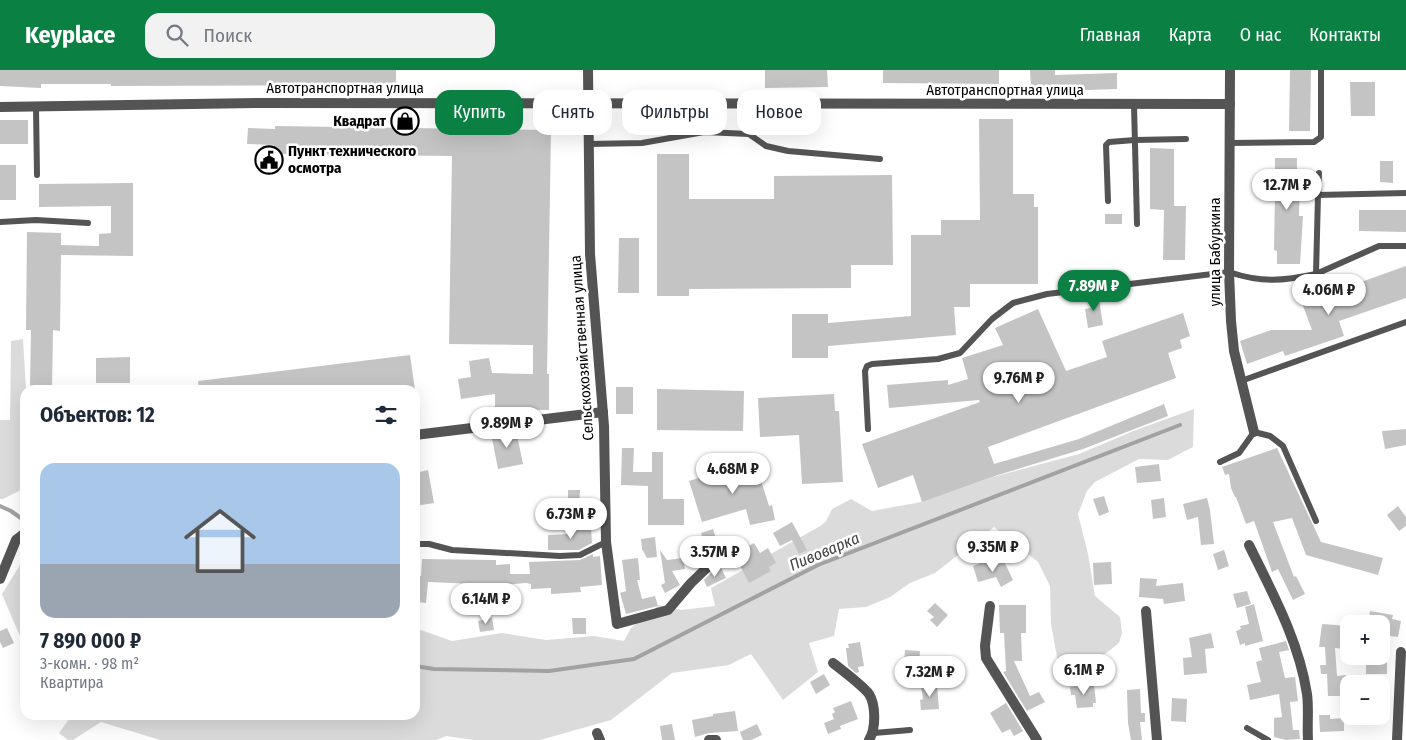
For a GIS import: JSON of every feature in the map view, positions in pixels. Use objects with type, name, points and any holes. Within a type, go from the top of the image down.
[{"type":"street","name":"Сельскохозяйственная улица","points":[[588,70],[588,90]]},
{"type":"street","name":"улица Бабуркина","points":[[1230,70],[1229,272],[1233,341],[1254,432]]},
{"type":"street","name":"Автотранспортная улица","points":[[0,107],[257,103],[533,104]]},
{"type":"street","name":"Автотранспортная улица","points":[[612,104],[1230,104]]},
{"type":"street","name":"Сельскохозяйственная улица","points":[[588,135],[590,254],[604,426],[606,542],[617,624],[668,610],[691,583],[714,561]]},
{"type":"street","points":[[420,434],[602,412]]},
{"type":"street","points":[[0,579],[16,540],[20,537]]},
{"type":"street","points":[[1249,545],[1286,621],[1302,670],[1307,695],[1308,740]]},
{"type":"street","points":[[990,606],[985,646],[986,658],[1037,740]]},
{"type":"street","points":[[1146,611],[1157,740]]},
{"type":"street","points":[[1397,740],[1401,652]]},
{"type":"street","points":[[833,662],[869,695],[874,715],[871,736]]},
{"type":"street","points":[[710,740],[716,740]]},
{"type":"lane","points":[[1230,142],[1314,142],[1321,137],[1321,70]]},
{"type":"lane","points":[[1134,105],[1137,224]]},
{"type":"lane","points":[[36,107],[37,175]]},
{"type":"lane","points":[[588,144],[642,143],[704,132],[749,134],[766,146],[788,152],[880,159]]},
{"type":"lane","points":[[1108,202],[1106,145],[1109,142],[1186,139]]},
{"type":"lane","points":[[1316,274],[1319,173]]},
{"type":"lane","points":[[1318,195],[1406,192]]},
{"type":"lane","points":[[0,222],[36,220],[88,224]]},
{"type":"lane","points":[[868,429],[865,371],[867,366],[938,359],[960,353],[992,319],[1013,303],[1046,294],[1229,272],[1271,281],[1293,279],[1316,274],[1379,246],[1406,246]]},
{"type":"lane","points":[[1241,381],[1406,322]]},
{"type":"lane","points":[[1220,462],[1239,453],[1254,432],[1270,436],[1283,446],[1316,521]]},
{"type":"lane","points":[[420,544],[429,544],[452,550],[560,556],[580,555],[606,542]]},
{"type":"lane","points":[[1247,728],[1268,740]]},
{"type":"lane","points":[[871,736],[910,730]]},
{"type":"shaded area","points":[[23,339],[26,385],[20,385],[20,490],[0,499],[0,420],[10,420],[11,341]]},
{"type":"shaded area","points":[[1194,409],[1193,447],[1168,460],[1139,459],[1095,482],[1087,491],[1078,514],[1088,554],[1095,596],[1120,617],[1122,633],[1119,643],[1101,657],[1089,672],[1077,675],[1068,674],[1059,668],[1051,624],[1050,586],[1038,562],[994,527],[935,573],[910,583],[890,597],[866,607],[839,609],[834,636],[809,643],[818,672],[783,700],[751,654],[729,665],[672,673],[611,720],[540,740],[474,740],[446,736],[436,740],[160,740],[101,722],[73,740],[68,740],[59,733],[68,720],[420,720],[420,630],[452,641],[502,633],[546,640],[594,636],[624,641],[631,628],[659,605],[681,610],[715,606],[711,588],[822,525],[832,509],[851,499],[872,511],[921,502],[993,477],[1079,454],[1136,430]]},
{"type":"shaded area","points":[[20,565],[20,636],[2,594]]},
{"type":"building","points":[[0,70],[396,70],[396,85],[111,86],[111,84],[41,84],[41,88],[0,86]]},
{"type":"building","points":[[765,70],[827,70],[828,87],[765,88]]},
{"type":"building","points":[[883,70],[999,70],[999,84],[883,83]]},
{"type":"building","points":[[1030,70],[1055,70],[1055,75],[1117,73],[1117,89],[1060,91],[1060,87],[1031,88]]},
{"type":"building","points":[[1290,70],[1311,70],[1310,131],[1289,131]]},
{"type":"building","points":[[1350,82],[1375,82],[1375,116],[1351,116]]},
{"type":"building","points":[[979,119],[1013,119],[1013,194],[1034,194],[1034,207],[1038,207],[1038,284],[970,284],[970,307],[954,307],[956,335],[828,346],[828,358],[792,358],[792,314],[828,314],[828,323],[911,316],[911,235],[941,235],[941,220],[980,220]]},
{"type":"building","points":[[0,120],[28,120],[28,144],[0,144]]},
{"type":"building","points":[[275,126],[435,128],[435,135],[523,135],[523,130],[533,130],[533,135],[551,135],[547,374],[549,374],[549,410],[495,409],[495,394],[461,399],[458,379],[471,377],[469,361],[489,358],[492,373],[533,374],[533,345],[449,344],[452,156],[274,154],[274,145],[247,144],[248,128],[275,129]]},
{"type":"building","points":[[1150,148],[1174,149],[1174,206],[1186,206],[1185,260],[1163,260],[1164,210],[1150,209]]},
{"type":"building","points":[[657,154],[689,154],[689,199],[774,199],[774,176],[892,175],[893,265],[851,265],[851,288],[689,289],[689,296],[657,296]]},
{"type":"building","points":[[1275,158],[1297,158],[1297,172],[1300,172],[1299,216],[1303,216],[1300,264],[1277,264],[1277,251],[1274,250],[1275,194],[1272,193]]},
{"type":"building","points":[[1380,161],[1393,161],[1393,183],[1380,182]]},
{"type":"building","points":[[0,165],[16,165],[16,200],[0,200]]},
{"type":"building","points":[[133,183],[133,256],[61,255],[60,331],[53,330],[52,385],[30,385],[31,330],[26,330],[27,232],[61,233],[61,245],[99,246],[99,234],[111,233],[111,206],[39,207],[39,184]]},
{"type":"building","points":[[1359,210],[1406,210],[1406,232],[1359,231]]},
{"type":"building","points":[[1105,214],[1122,214],[1122,224],[1105,224]]},
{"type":"building","points":[[619,238],[639,238],[639,293],[618,293]]},
{"type":"building","points":[[1406,266],[1406,298],[1339,321],[1344,336],[1285,356],[1283,351],[1247,364],[1240,341],[1271,330],[1312,330],[1302,303]]},
{"type":"building","points":[[1098,293],[1103,325],[1088,328],[1085,309],[1091,308],[1089,294]]},
{"type":"building","points":[[1038,309],[1066,371],[1107,357],[1102,341],[1183,313],[1190,336],[1180,340],[1182,348],[1168,353],[1176,378],[988,447],[994,464],[1079,439],[1164,404],[1168,416],[1083,449],[998,475],[922,502],[913,475],[878,488],[862,444],[980,402],[979,400],[889,408],[887,385],[948,380],[948,385],[968,379],[962,358],[1003,345],[995,328]]},
{"type":"building","points":[[410,355],[414,385],[198,385],[198,381]]},
{"type":"building","points":[[130,357],[130,383],[96,383],[96,358]]},
{"type":"building","points":[[616,387],[633,387],[633,414],[616,414]]},
{"type":"building","points":[[657,389],[744,391],[743,431],[657,430]]},
{"type":"building","points":[[834,394],[835,411],[839,411],[843,482],[802,484],[799,435],[760,437],[758,398]]},
{"type":"building","points":[[1406,429],[1406,445],[1385,449],[1382,431]]},
{"type":"building","points":[[516,430],[523,464],[498,469],[491,433]]},
{"type":"building","points":[[622,448],[634,448],[633,472],[652,472],[652,452],[663,452],[663,499],[684,499],[684,525],[648,525],[648,486],[621,485]]},
{"type":"building","points":[[1277,448],[1321,542],[1383,558],[1378,575],[1306,555],[1292,518],[1273,522],[1294,577],[1296,576],[1305,594],[1293,600],[1278,569],[1272,572],[1254,521],[1246,524],[1231,488],[1229,474],[1225,475],[1222,467]]},
{"type":"building","points":[[755,461],[769,506],[772,505],[775,520],[750,525],[746,509],[702,522],[689,481]]},
{"type":"building","points":[[1159,464],[1161,481],[1137,483],[1135,467]]},
{"type":"building","points":[[428,470],[434,503],[420,505],[420,472]]},
{"type":"building","points":[[568,490],[580,490],[579,512],[568,512]]},
{"type":"building","points":[[1104,496],[1109,512],[1099,516],[1093,499]]},
{"type":"building","points":[[1164,498],[1166,517],[1153,519],[1151,500]]},
{"type":"building","points":[[1207,498],[1214,544],[1201,545],[1198,517],[1187,520],[1183,504]]},
{"type":"building","points":[[1398,506],[1406,517],[1406,526],[1399,531],[1387,515]]},
{"type":"building","points":[[792,522],[807,550],[799,554],[792,540],[780,546],[773,533]]},
{"type":"building","points":[[591,527],[592,543],[579,550],[548,550],[548,535],[569,534],[568,529]]},
{"type":"building","points":[[713,529],[719,548],[707,552],[701,533]]},
{"type":"building","points":[[655,537],[657,557],[647,558],[642,549],[641,539]]},
{"type":"building","points":[[754,543],[760,553],[768,548],[776,563],[769,567],[771,571],[749,583],[734,554]]},
{"type":"building","points":[[660,550],[667,560],[683,558],[685,569],[672,571],[680,585],[665,593],[661,585],[665,583]]},
{"type":"building","points":[[1224,550],[1229,566],[1218,570],[1213,554]]},
{"type":"building","points":[[593,554],[593,557],[600,556],[602,585],[580,587],[581,592],[551,594],[551,588],[531,589],[531,584],[526,583],[500,585],[428,582],[426,603],[420,602],[422,559],[496,560],[496,565],[510,564],[510,574],[530,574],[529,562],[580,560]]},
{"type":"building","points":[[638,558],[640,580],[637,580],[642,599],[655,596],[658,606],[626,614],[620,593],[626,591],[622,560]]},
{"type":"building","points":[[986,561],[989,568],[1004,561],[1013,580],[1001,587],[996,577],[978,582],[973,566]]},
{"type":"building","points":[[1111,562],[1112,584],[1094,585],[1093,563]]},
{"type":"building","points":[[721,568],[726,578],[707,587],[704,580],[712,572]]},
{"type":"building","points":[[1140,578],[1157,579],[1156,586],[1183,583],[1185,601],[1164,604],[1163,599],[1139,597]]},
{"type":"building","points":[[1247,591],[1251,604],[1237,608],[1233,594]]},
{"type":"building","points":[[935,603],[948,615],[937,627],[930,620],[934,617],[927,611]]},
{"type":"building","points":[[1254,604],[1263,641],[1245,646],[1245,643],[1240,645],[1236,631],[1241,629],[1240,626],[1249,624],[1245,607]]},
{"type":"building","points":[[999,605],[1026,605],[1026,633],[1021,633],[1022,661],[1014,661],[1030,696],[1039,692],[1045,702],[1027,711],[1003,672],[1006,671],[1004,633],[1000,633]]},
{"type":"building","points":[[1370,611],[1393,615],[1392,619],[1401,621],[1398,637],[1390,636],[1390,615],[1369,615]]},
{"type":"building","points":[[492,618],[494,630],[480,632],[478,621]]},
{"type":"building","points":[[572,618],[586,618],[586,634],[573,634]]},
{"type":"building","points":[[1322,624],[1340,625],[1340,648],[1335,648],[1337,676],[1340,676],[1340,696],[1328,696],[1327,674],[1321,674],[1320,665],[1326,665],[1325,647],[1319,647]]},
{"type":"building","points":[[7,628],[14,643],[3,648],[0,642],[0,631]]},
{"type":"building","points":[[1211,633],[1214,648],[1205,649],[1207,673],[1184,675],[1183,658],[1192,657],[1189,638]]},
{"type":"building","points":[[1286,641],[1289,650],[1279,652],[1285,678],[1295,677],[1298,701],[1290,702],[1293,730],[1299,730],[1300,739],[1286,740],[1274,737],[1274,718],[1282,717],[1279,694],[1250,700],[1247,685],[1261,682],[1256,662],[1262,660],[1259,648]]},
{"type":"building","points":[[860,642],[864,666],[858,667],[859,672],[856,673],[848,666],[846,648],[849,648],[848,644]]},
{"type":"building","points":[[905,650],[920,651],[919,667],[904,666]]},
{"type":"building","points":[[1366,665],[1387,665],[1387,674],[1366,674]]},
{"type":"building","points":[[824,674],[830,685],[816,694],[810,682]]},
{"type":"building","points":[[1094,684],[1096,703],[1093,703],[1093,707],[1077,708],[1075,695],[1071,695],[1070,687]]},
{"type":"building","points":[[937,685],[939,709],[921,710],[920,700],[923,699],[921,686]]},
{"type":"building","points":[[1140,689],[1141,713],[1145,713],[1145,722],[1140,722],[1142,740],[1131,740],[1128,723],[1127,690]]},
{"type":"building","points":[[1172,698],[1187,699],[1186,722],[1171,721]]},
{"type":"building","points":[[851,701],[858,719],[840,726],[841,729],[828,734],[824,723],[834,719],[832,714],[835,712],[833,708]]},
{"type":"building","points":[[1006,703],[1023,731],[1014,736],[1010,729],[1002,733],[990,713]]},
{"type":"building","points":[[735,711],[738,731],[709,733],[695,737],[692,720],[713,716],[713,714]]},
{"type":"building","points":[[1319,715],[1330,715],[1330,719],[1340,718],[1340,725],[1344,725],[1344,731],[1320,732]]},
{"type":"building","points":[[672,724],[675,740],[662,740],[660,726]]},
{"type":"building","points":[[757,724],[762,735],[751,740],[743,740],[740,732]]},
{"type":"waterway","name":"Пивоварка","points":[[420,667],[434,669],[549,671],[634,659],[818,565],[1180,425]]},
{"type":"waterway","name":"Пивоварка","points":[[0,506],[20,517]]},
{"type":"place","name":"Квадрат","points":[[405,121]]},
{"type":"place","name":"Пункт технического осмотра","points":[[269,160]]}]
